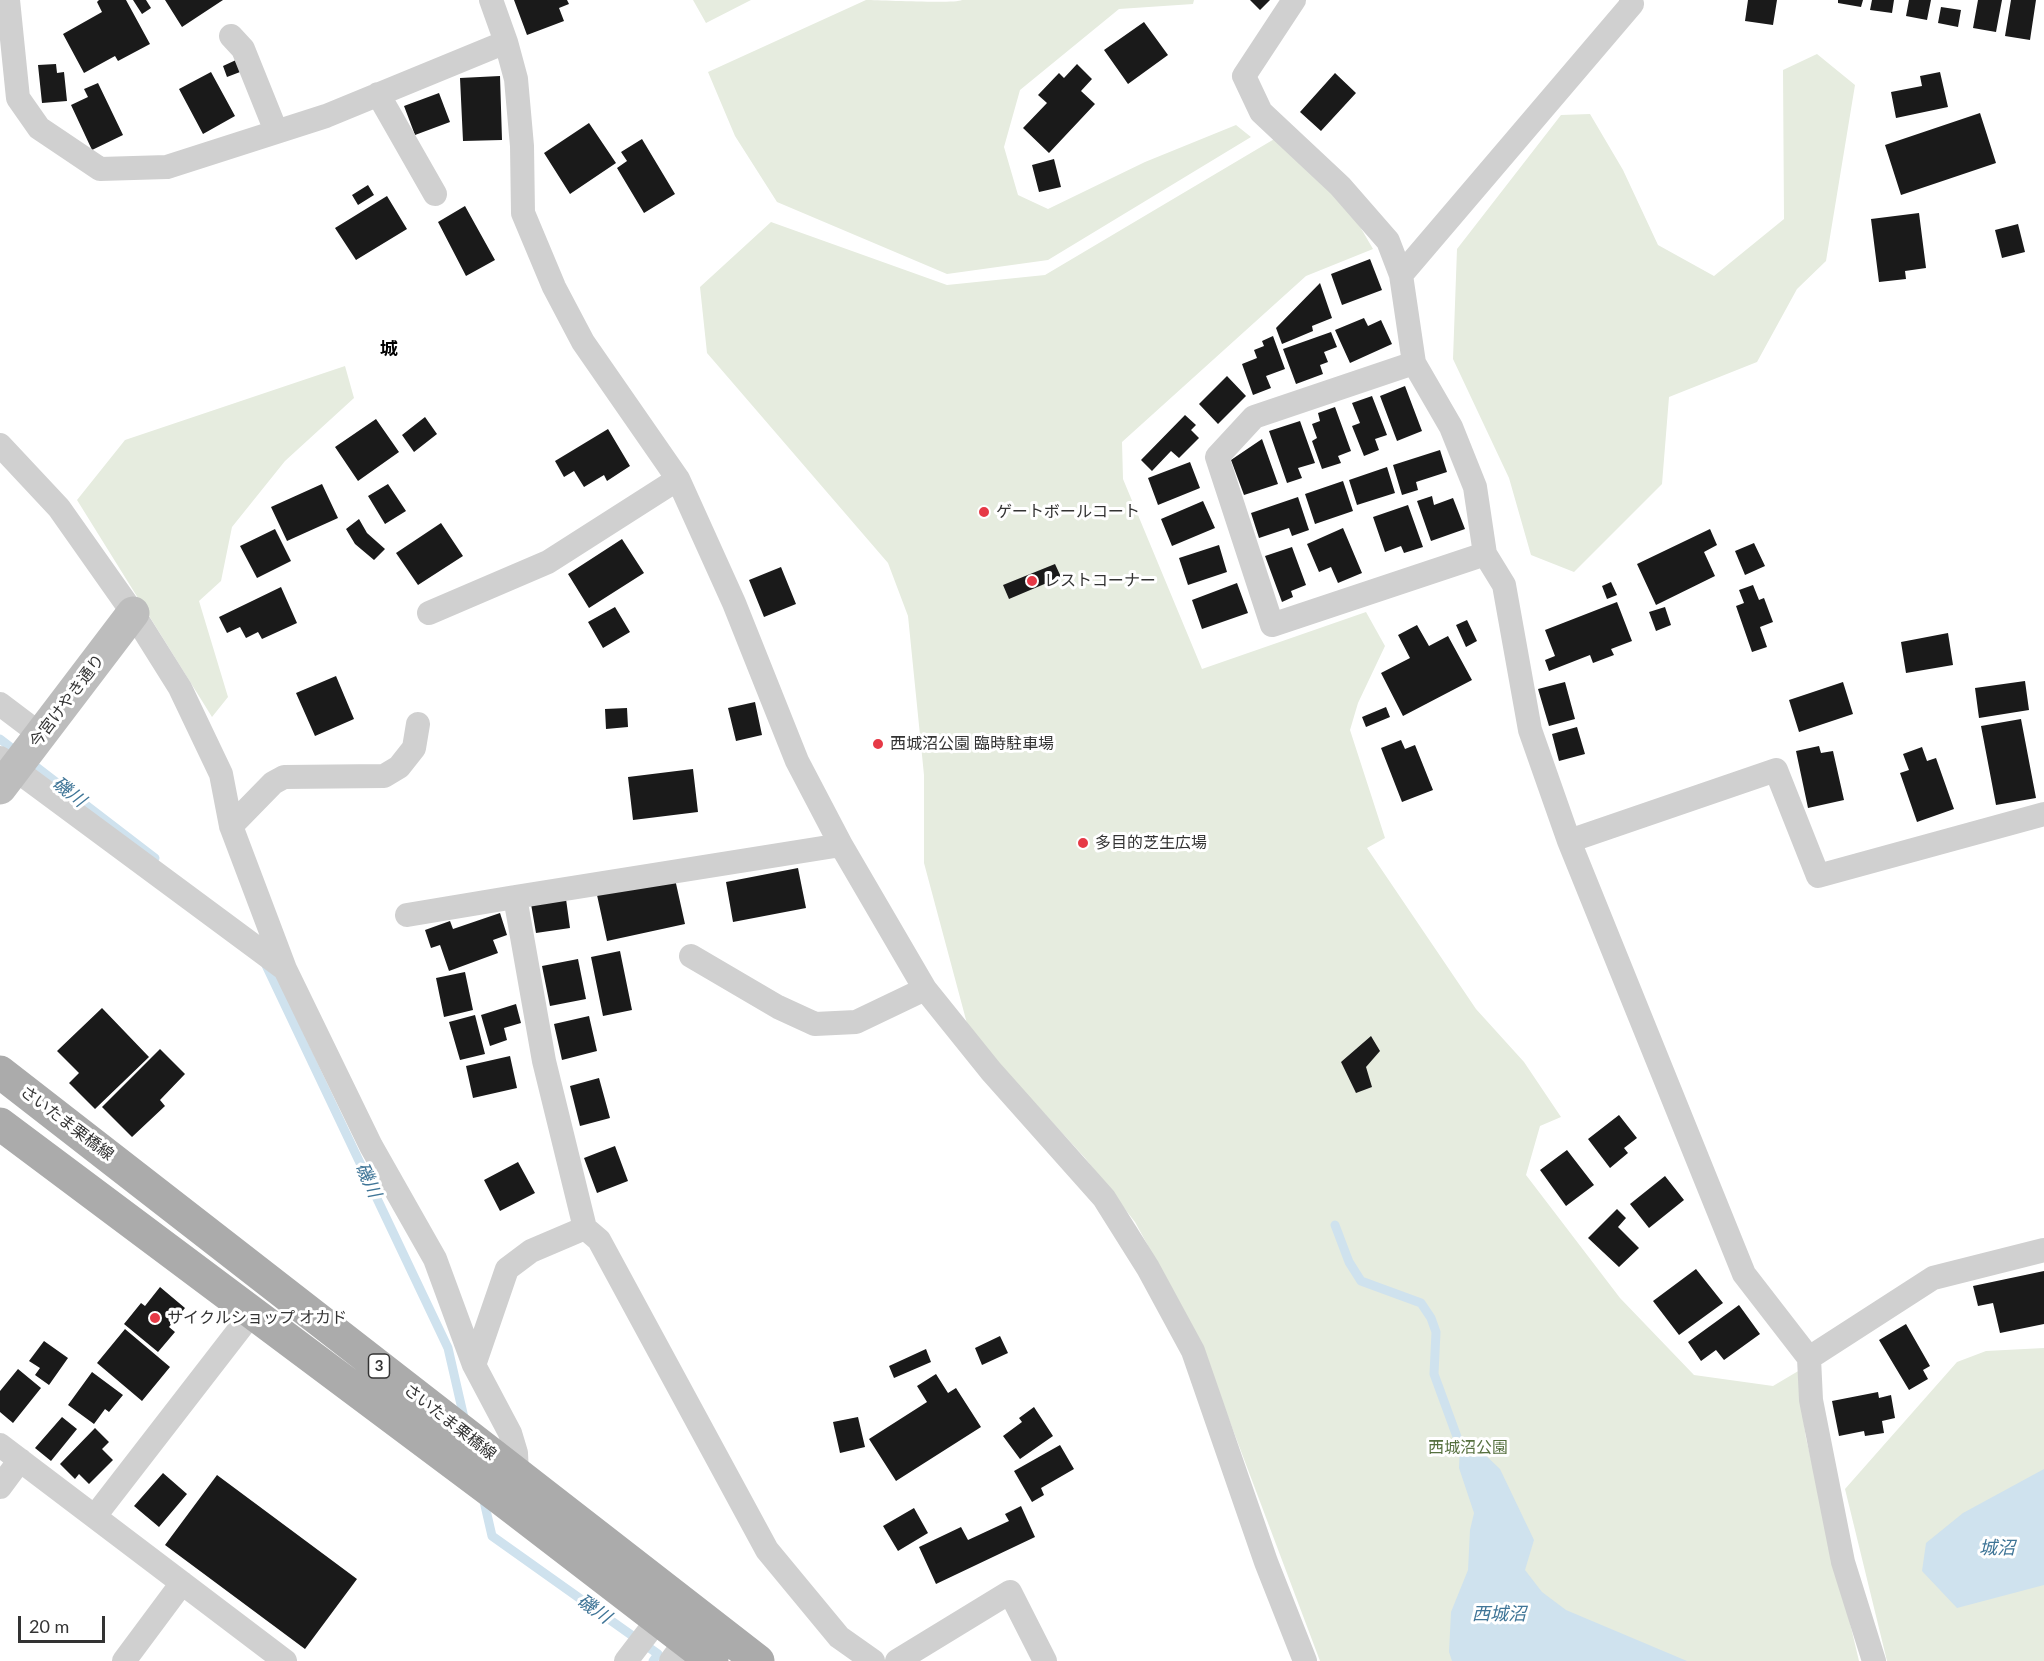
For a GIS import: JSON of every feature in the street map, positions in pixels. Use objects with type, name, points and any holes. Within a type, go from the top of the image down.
[{"type":"main road","name":"さいたま栗橋線","points":[[0,1072],[758,1661]]},
{"type":"main road","name":"さいたま栗橋線","points":[[0,1124],[659,1618],[679,1651],[712,1661]]},
{"type":"street","points":[[8,0],[18,98],[39,128],[100,169],[167,167],[326,116],[507,42]]},
{"type":"street","points":[[491,0],[507,42],[516,79],[522,146],[523,213],[554,287],[583,342],[678,479],[734,603],[797,761],[841,845],[925,989],[991,1071],[1104,1198],[1148,1268],[1193,1351],[1266,1562],[1305,1661]]},
{"type":"street","points":[[1294,0],[1244,76],[1260,112],[1340,186],[1388,241],[1401,275],[1414,363],[1451,427],[1475,487],[1485,554],[1503,585],[1530,730],[1569,841],[1744,1274],[1809,1358],[1812,1409],[1843,1562],[1874,1661]]},
{"type":"street","points":[[1401,275],[1632,4],[1632,0]]},
{"type":"street","points":[[231,36],[243,49],[276,131]]},
{"type":"street","points":[[378,94],[435,194]]},
{"type":"street","points":[[1414,363],[1254,417],[1217,457],[1272,625],[1485,554]]},
{"type":"street","points":[[0,445],[58,508],[133,613],[180,688],[222,774],[231,826],[285,969],[370,1146],[435,1259],[474,1365],[510,1433],[516,1453],[517,1474]]},
{"type":"street","points":[[429,613],[548,562],[678,479]]},
{"type":"street","name":"今宮けやき通り","points":[[5,772],[41,735],[133,613]]},
{"type":"street","points":[[0,704],[41,735]]},
{"type":"street","points":[[231,826],[273,783],[284,777],[384,776],[399,767],[414,748],[418,724]]},
{"type":"street","points":[[1569,841],[1776,770],[1818,876],[2044,814]]},
{"type":"street","points":[[5,772],[285,969]]},
{"type":"street","points":[[407,915],[841,845]]},
{"type":"street","points":[[515,897],[544,1061],[585,1228],[599,1240],[748,1519],[767,1550],[839,1637],[856,1652],[873,1661]]},
{"type":"street","points":[[691,956],[778,1007],[815,1024],[856,1022],[925,989]]},
{"type":"street","points":[[474,1365],[507,1269],[531,1251],[585,1228]]},
{"type":"street","points":[[1809,1358],[1933,1278],[2044,1250]]},
{"type":"street","points":[[95,1516],[252,1312]]},
{"type":"street","points":[[0,1445],[285,1661]]},
{"type":"street","points":[[0,1487],[20,1460]]},
{"type":"street","points":[[124,1661],[182,1583]]},
{"type":"street","points":[[897,1661],[1010,1592],[1044,1661]]},
{"type":"street","points":[[626,1661],[659,1618]]},
{"type":"green space","points":[[693,0],[751,0],[706,23]]},
{"type":"green space","points":[[866,0],[933,2],[1194,0],[1193,4],[1119,9],[1020,90],[1004,147],[1018,195],[1048,209],[1145,162],[1236,125],[1251,137],[1048,260],[947,274],[777,202],[735,136],[708,72]]},
{"type":"green space","points":[[1817,54],[1855,85],[1826,261],[1797,289],[1757,362],[1669,397],[1662,484],[1574,572],[1531,555],[1509,478],[1453,359],[1457,249],[1561,115],[1590,114],[1623,170],[1658,245],[1714,276],[1784,219],[1783,70]]},
{"type":"green space","name":"西城沼公園","points":[[1276,138],[1344,199],[1373,249],[1306,276],[1122,442],[1123,479],[1202,669],[1366,612],[1385,646],[1358,703],[1350,730],[1385,838],[1367,848],[1476,1009],[1524,1062],[1561,1117],[1540,1126],[1526,1175],[1620,1298],[1694,1375],[1773,1386],[1800,1370],[1799,1390],[1806,1438],[1859,1661],[1320,1661],[1198,1337],[1135,1222],[1085,1158],[969,1031],[924,863],[924,775],[908,616],[888,563],[707,353],[700,287],[771,222],[947,285],[1045,275]]},
{"type":"green space","points":[[345,366],[354,398],[285,461],[232,527],[221,581],[199,601],[228,697],[212,717],[77,500],[125,440]]},
{"type":"green space","points":[[2044,1348],[2044,1661],[1887,1661],[1845,1489],[1957,1362],[1986,1351]]},
{"type":"water","name":"西城沼","points":[[1460,1445],[1481,1451],[1500,1469],[1534,1540],[1525,1570],[1542,1592],[1566,1610],[1687,1661],[1452,1661],[1449,1652],[1451,1612],[1468,1570],[1470,1530],[1474,1513],[1459,1468]]},
{"type":"water","name":"城沼","points":[[2044,1469],[2044,1585],[1957,1608],[1922,1571],[1926,1543],[1963,1513]]},
{"type":"building","points":[[99,0],[126,0],[150,44],[118,61],[115,56],[84,73],[63,34],[102,12],[97,2]]},
{"type":"building","points":[[133,0],[146,0],[151,8],[142,14]]},
{"type":"building","points":[[165,0],[223,0],[182,27]]},
{"type":"building","points":[[514,0],[567,0],[569,4],[559,8],[564,21],[527,35]]},
{"type":"building","points":[[1250,0],[1270,0],[1260,10]]},
{"type":"building","points":[[1748,0],[1777,0],[1773,25],[1745,21]]},
{"type":"building","points":[[1838,0],[1863,0],[1861,7],[1838,3]]},
{"type":"building","points":[[1872,0],[1894,0],[1892,13],[1870,10]]},
{"type":"building","points":[[1909,0],[1931,0],[1927,20],[1906,16]]},
{"type":"building","points":[[1978,0],[2002,0],[1996,32],[1973,28]]},
{"type":"building","points":[[2011,0],[2036,0],[2030,40],[2005,36]]},
{"type":"building","points":[[1941,7],[1961,10],[1958,27],[1938,23]]},
{"type":"building","points":[[1144,22],[1168,55],[1128,84],[1104,50]]},
{"type":"building","points":[[236,60],[240,72],[227,77],[223,66]]},
{"type":"building","points":[[56,64],[57,73],[64,72],[67,101],[42,103],[38,65]]},
{"type":"building","points":[[1077,64],[1092,79],[1081,91],[1095,104],[1049,153],[1023,128],[1047,103],[1038,95],[1059,73],[1064,78]]},
{"type":"building","points":[[211,72],[235,116],[203,134],[179,89]]},
{"type":"building","points":[[1940,72],[1948,107],[1896,118],[1891,92],[1922,86],[1920,76]]},
{"type":"building","points":[[1335,73],[1356,93],[1321,131],[1300,112]]},
{"type":"building","points":[[500,76],[502,140],[463,141],[460,78]]},
{"type":"building","points":[[98,83],[123,135],[92,150],[71,105],[88,97],[84,89]]},
{"type":"building","points":[[439,93],[450,122],[415,135],[404,106]]},
{"type":"building","points":[[1980,113],[1996,163],[1901,195],[1885,145]]},
{"type":"building","points":[[589,123],[616,163],[570,194],[544,153]]},
{"type":"building","points":[[642,139],[675,194],[644,213],[617,168],[627,161],[621,152]]},
{"type":"building","points":[[1054,159],[1061,187],[1039,192],[1032,165]]},
{"type":"building","points":[[368,185],[374,195],[358,205],[352,195]]},
{"type":"building","points":[[387,196],[407,229],[356,260],[335,228]]},
{"type":"building","points":[[465,206],[495,260],[466,276],[438,222]]},
{"type":"building","points":[[1919,213],[1926,268],[1905,271],[1906,279],[1879,282],[1871,219]]},
{"type":"building","points":[[2018,224],[2025,252],[2002,258],[1995,230]]},
{"type":"building","points":[[1370,259],[1382,290],[1342,305],[1331,274]]},
{"type":"building","points":[[1320,283],[1332,318],[1312,326],[1313,331],[1282,344],[1276,328]]},
{"type":"building","points":[[1364,318],[1368,326],[1381,320],[1392,344],[1350,363],[1335,330]]},
{"type":"building","points":[[1331,332],[1337,347],[1324,352],[1328,362],[1320,365],[1323,374],[1296,384],[1283,349]]},
{"type":"building","points":[[1273,336],[1285,369],[1266,376],[1271,388],[1253,395],[1242,364],[1257,358],[1254,350],[1264,346],[1262,341]]},
{"type":"building","points":[[1227,376],[1246,396],[1218,424],[1199,404]]},
{"type":"building","points":[[1405,386],[1422,431],[1397,441],[1380,396]]},
{"type":"building","points":[[1372,396],[1387,435],[1375,439],[1379,450],[1364,456],[1352,426],[1360,423],[1352,403]]},
{"type":"building","points":[[1335,407],[1351,451],[1338,456],[1341,463],[1322,469],[1312,441],[1317,438],[1312,424],[1320,421],[1318,413]]},
{"type":"building","points":[[1185,415],[1196,425],[1191,430],[1199,438],[1179,458],[1171,451],[1152,471],[1141,460]]},
{"type":"building","points":[[425,417],[437,434],[414,452],[402,435]]},
{"type":"building","points":[[376,419],[399,452],[358,481],[335,447]]},
{"type":"building","points":[[1300,421],[1315,463],[1298,468],[1302,478],[1287,483],[1269,431]]},
{"type":"building","points":[[608,429],[630,466],[607,481],[604,475],[584,487],[574,471],[564,477],[555,461]]},
{"type":"building","points":[[1262,439],[1278,484],[1244,495],[1231,460]]},
{"type":"building","points":[[1440,450],[1447,472],[1416,482],[1418,490],[1402,495],[1393,465]]},
{"type":"building","points":[[1190,462],[1200,488],[1158,505],[1148,478]]},
{"type":"building","points":[[1387,467],[1395,493],[1357,505],[1349,480]]},
{"type":"building","points":[[1343,481],[1353,511],[1315,524],[1305,494]]},
{"type":"building","points":[[322,484],[338,518],[287,541],[271,507]]},
{"type":"building","points":[[388,484],[406,511],[385,524],[368,496]]},
{"type":"building","points":[[1432,496],[1434,505],[1453,498],[1465,529],[1431,541],[1417,501]]},
{"type":"building","points":[[1298,497],[1309,530],[1292,536],[1289,528],[1259,538],[1251,513]]},
{"type":"building","points":[[1203,501],[1215,528],[1172,546],[1161,519]]},
{"type":"building","points":[[1408,505],[1423,547],[1404,553],[1401,546],[1385,552],[1373,517]]},
{"type":"building","points":[[359,519],[367,533],[385,549],[374,560],[355,544],[346,529]]},
{"type":"building","points":[[441,523],[463,556],[418,585],[396,553]]},
{"type":"building","points":[[1343,528],[1362,573],[1338,583],[1331,567],[1319,572],[1307,544]]},
{"type":"building","points":[[275,529],[291,561],[257,578],[240,546]]},
{"type":"building","points":[[1710,529],[1717,545],[1704,552],[1715,576],[1656,605],[1637,564]]},
{"type":"building","points":[[622,539],[644,573],[589,608],[568,574]]},
{"type":"building","points":[[1754,543],[1765,566],[1745,575],[1735,551]]},
{"type":"building","points":[[1219,545],[1227,572],[1188,585],[1179,558]]},
{"type":"building","points":[[1292,547],[1306,585],[1291,591],[1293,597],[1282,602],[1265,556]]},
{"type":"building","name":"レストコーナー","points":[[1055,564],[1061,577],[1009,599],[1003,585]]},
{"type":"building","points":[[781,567],[796,604],[764,617],[749,580]]},
{"type":"building","points":[[1611,582],[1617,595],[1607,599],[1602,586]]},
{"type":"building","points":[[1237,583],[1248,613],[1202,629],[1192,600]]},
{"type":"building","points":[[1753,585],[1759,600],[1764,598],[1773,622],[1760,627],[1767,647],[1752,652],[1736,606],[1744,603],[1739,590]]},
{"type":"building","points":[[281,587],[297,623],[262,639],[258,632],[246,638],[240,627],[227,633],[219,617]]},
{"type":"building","points":[[1617,602],[1632,641],[1611,649],[1614,655],[1593,663],[1590,655],[1549,671],[1545,660],[1555,656],[1545,630]]},
{"type":"building","points":[[615,607],[630,632],[603,648],[588,622]]},
{"type":"building","points":[[1665,607],[1671,625],[1656,631],[1649,612]]},
{"type":"building","points":[[1467,620],[1477,641],[1466,647],[1456,625]]},
{"type":"building","points":[[1417,625],[1429,646],[1448,636],[1472,680],[1403,716],[1381,673],[1410,658],[1398,635]]},
{"type":"building","points":[[1948,633],[1953,665],[1906,673],[1901,642]]},
{"type":"building","points":[[336,676],[354,719],[315,736],[296,693]]},
{"type":"building","points":[[2025,681],[2029,710],[1979,718],[1975,688]]},
{"type":"building","points":[[1565,682],[1575,719],[1549,726],[1538,689]]},
{"type":"building","points":[[1843,682],[1853,714],[1799,732],[1789,700]]},
{"type":"building","points":[[755,702],[762,735],[736,741],[728,708]]},
{"type":"building","points":[[1386,707],[1390,717],[1366,727],[1362,717]]},
{"type":"building","points":[[627,708],[628,727],[606,729],[605,709]]},
{"type":"building","points":[[2021,719],[2036,798],[1996,805],[1981,726]]},
{"type":"building","points":[[1577,727],[1585,754],[1559,761],[1552,734]]},
{"type":"building","points":[[1401,740],[1405,749],[1415,745],[1433,790],[1402,802],[1381,748]]},
{"type":"building","points":[[1819,746],[1821,753],[1833,751],[1844,800],[1808,808],[1796,751]]},
{"type":"building","points":[[1922,747],[1927,761],[1936,758],[1954,809],[1917,822],[1900,773],[1909,770],[1903,754]]},
{"type":"building","points":[[693,769],[698,812],[633,820],[628,777]]},
{"type":"building","points":[[798,868],[806,908],[733,922],[726,882]]},
{"type":"building","points":[[675,879],[685,924],[607,941],[597,895]]},
{"type":"building","points":[[566,899],[570,928],[536,933],[531,904]]},
{"type":"building","points":[[500,913],[507,935],[493,940],[498,953],[449,971],[440,945],[431,948],[425,930],[450,921],[453,929]]},
{"type":"building","points":[[620,951],[632,1010],[603,1016],[591,957]]},
{"type":"building","points":[[578,959],[586,999],[550,1006],[542,966]]},
{"type":"building","points":[[465,972],[473,1010],[444,1017],[436,978]]},
{"type":"building","points":[[516,1004],[521,1023],[504,1028],[507,1040],[490,1046],[481,1015]]},
{"type":"building","points":[[102,1008],[149,1057],[95,1109],[69,1083],[79,1073],[57,1051]]},
{"type":"building","points":[[475,1015],[485,1054],[460,1060],[449,1022]]},
{"type":"building","points":[[589,1016],[597,1051],[562,1060],[554,1024]]},
{"type":"building","points":[[1371,1036],[1380,1051],[1366,1067],[1372,1087],[1356,1093],[1341,1062]]},
{"type":"building","points":[[160,1049],[185,1074],[160,1100],[165,1106],[132,1137],[102,1107]]},
{"type":"building","points":[[510,1056],[517,1088],[473,1098],[466,1066]]},
{"type":"building","points":[[599,1078],[610,1118],[580,1126],[570,1086]]},
{"type":"building","points":[[1619,1115],[1637,1138],[1624,1148],[1628,1153],[1610,1168],[1588,1139]]},
{"type":"building","points":[[615,1146],[628,1181],[597,1193],[584,1158]]},
{"type":"building","points":[[1567,1150],[1594,1185],[1566,1206],[1540,1170]]},
{"type":"building","points":[[518,1162],[535,1193],[500,1211],[484,1180]]},
{"type":"building","points":[[1665,1176],[1684,1200],[1649,1228],[1630,1204]]},
{"type":"building","points":[[1617,1209],[1626,1218],[1618,1227],[1639,1248],[1619,1267],[1588,1238]]},
{"type":"building","points":[[1696,1269],[1723,1303],[1679,1335],[1653,1301]]},
{"type":"building","points":[[2044,1271],[2044,1324],[2000,1333],[1993,1303],[1978,1306],[1973,1286]]},
{"type":"building","points":[[160,1287],[185,1308],[169,1327],[175,1332],[158,1352],[124,1324],[141,1303],[145,1306]]},
{"type":"building","points":[[1739,1305],[1760,1334],[1724,1360],[1716,1350],[1701,1361],[1688,1342]]},
{"type":"building","points":[[1906,1324],[1930,1366],[1923,1370],[1928,1379],[1909,1390],[1879,1340]]},
{"type":"building","points":[[125,1329],[170,1367],[142,1401],[97,1363]]},
{"type":"building","points":[[1000,1336],[1008,1353],[982,1365],[975,1348]]},
{"type":"building","points":[[44,1341],[68,1358],[49,1385],[35,1375],[40,1368],[29,1361]]},
{"type":"building","points":[[926,1349],[931,1362],[894,1378],[889,1366]]},
{"type":"building","points":[[18,1369],[41,1388],[13,1423],[0,1412],[0,1391]]},
{"type":"building","points":[[92,1372],[123,1395],[109,1412],[105,1409],[94,1424],[68,1405]]},
{"type":"building","points":[[936,1374],[948,1393],[956,1388],[981,1427],[896,1481],[869,1439],[927,1402],[917,1386]]},
{"type":"building","points":[[1878,1392],[1879,1398],[1891,1395],[1895,1418],[1882,1421],[1884,1433],[1865,1436],[1864,1431],[1839,1436],[1832,1401]]},
{"type":"building","points":[[1034,1407],[1053,1436],[1020,1459],[1003,1436],[1022,1422],[1019,1418]]},
{"type":"building","points":[[62,1417],[77,1429],[51,1461],[35,1448]]},
{"type":"building","points":[[858,1417],[865,1447],[840,1453],[833,1422]]},
{"type":"building","points":[[95,1428],[109,1442],[102,1449],[113,1460],[89,1484],[79,1474],[75,1479],[60,1464]]},
{"type":"building","points":[[1060,1445],[1074,1469],[1041,1488],[1044,1495],[1032,1502],[1014,1471]]},
{"type":"building","points":[[163,1473],[187,1494],[159,1527],[134,1506]]},
{"type":"building","points":[[217,1475],[357,1579],[305,1649],[165,1545]]},
{"type":"building","points":[[1021,1506],[1035,1537],[936,1584],[919,1547],[961,1527],[968,1540],[1009,1521],[1005,1514]]},
{"type":"building","points":[[914,1508],[928,1533],[898,1551],[883,1526]]},
{"type":"waterway","name":"磯川","points":[[0,739],[155,858]]},
{"type":"waterway","name":"磯川","points":[[265,963],[448,1348],[465,1422]]},
{"type":"waterway","points":[[1335,1225],[1349,1262],[1361,1281],[1421,1303],[1431,1318],[1436,1332],[1434,1374],[1460,1445]]},
{"type":"waterway","name":"磯川","points":[[483,1497],[492,1536],[658,1654],[653,1661]]},
{"type":"place","name":"ゲートボールコート","points":[[984,512]]},
{"type":"place","name":"レストコーナー","points":[[1032,581]]},
{"type":"place","name":"西城沼公園 臨時駐車場","points":[[878,744]]},
{"type":"place","name":"多目的芝生広場","points":[[1083,843]]},
{"type":"place","name":"サイクルショップ オカド","points":[[155,1318]]},
{"type":"district","name":"城","points":[[389,349]]}]
